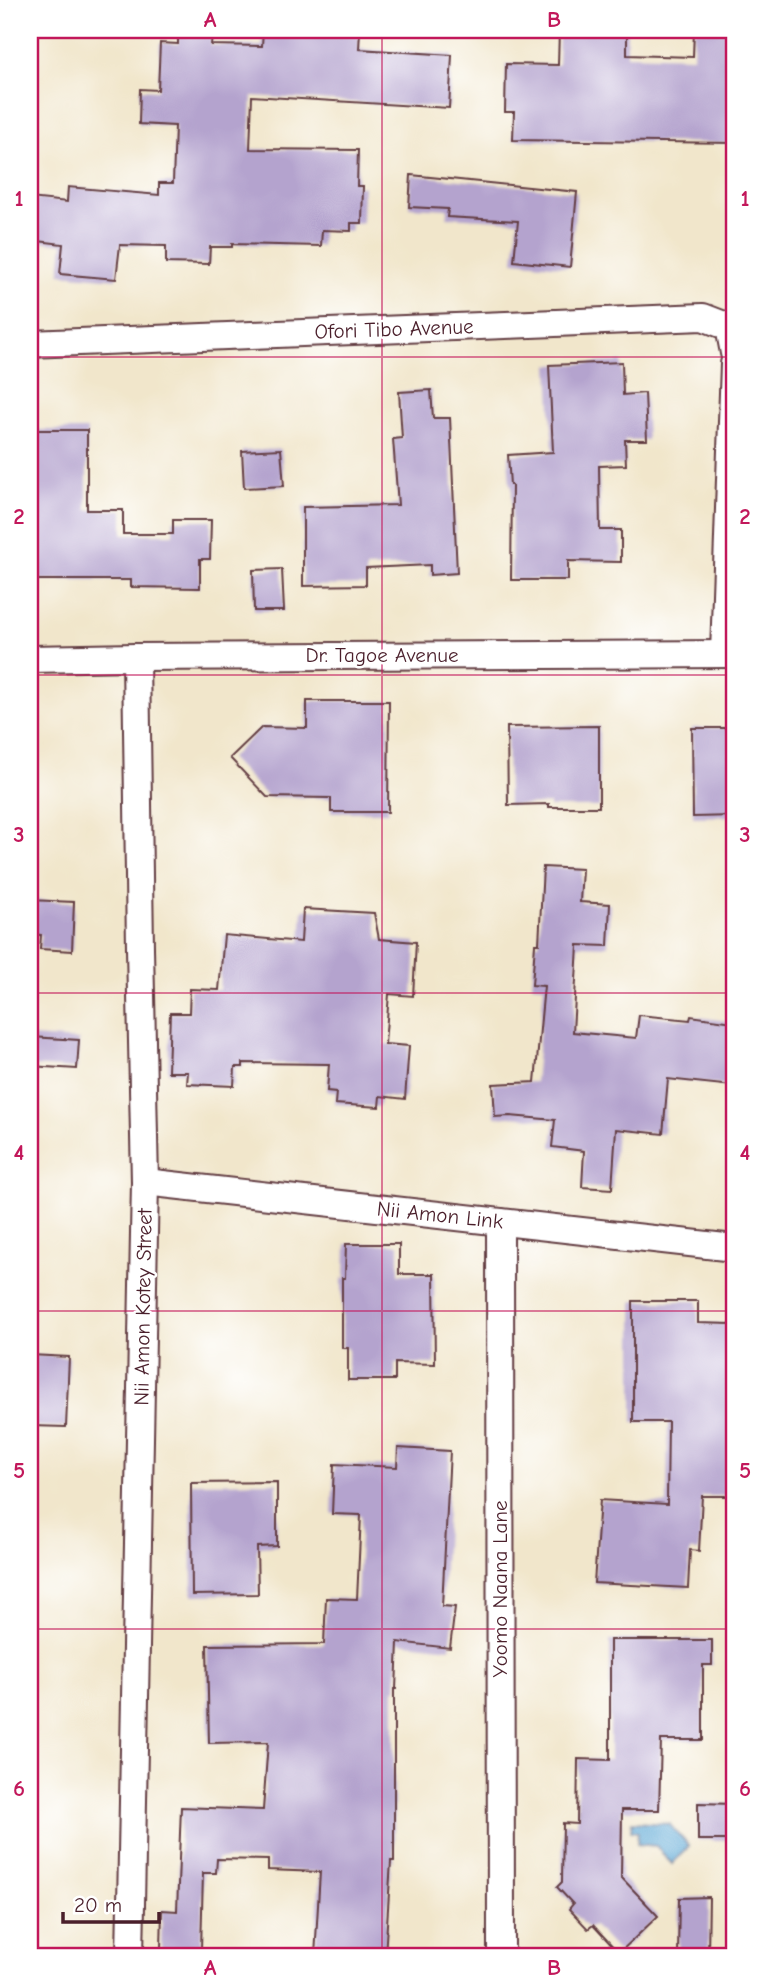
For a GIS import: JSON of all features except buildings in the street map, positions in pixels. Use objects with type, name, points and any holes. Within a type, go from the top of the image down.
[{"type":"street","name":"Ofori Tibo Avenue","points":[[30,344],[703,317],[729,327],[734,353]]},
{"type":"street","points":[[729,653],[734,364]]},
{"type":"street","name":"Dr. Tagoe Avenue","points":[[30,659],[729,653]]},
{"type":"street","name":"Nii Amon Kotey Street","points":[[130,1956],[145,1182],[136,657]]},
{"type":"street","name":"Nii Amon Link","points":[[145,1182],[734,1248]]},
{"type":"street","name":"Yoomo Naana Lane","points":[[500,1222],[500,1956]]},
{"type":"water","points":[[632,1822],[669,1824],[689,1846],[672,1864],[656,1846],[637,1844],[638,1832],[631,1831]]}]
